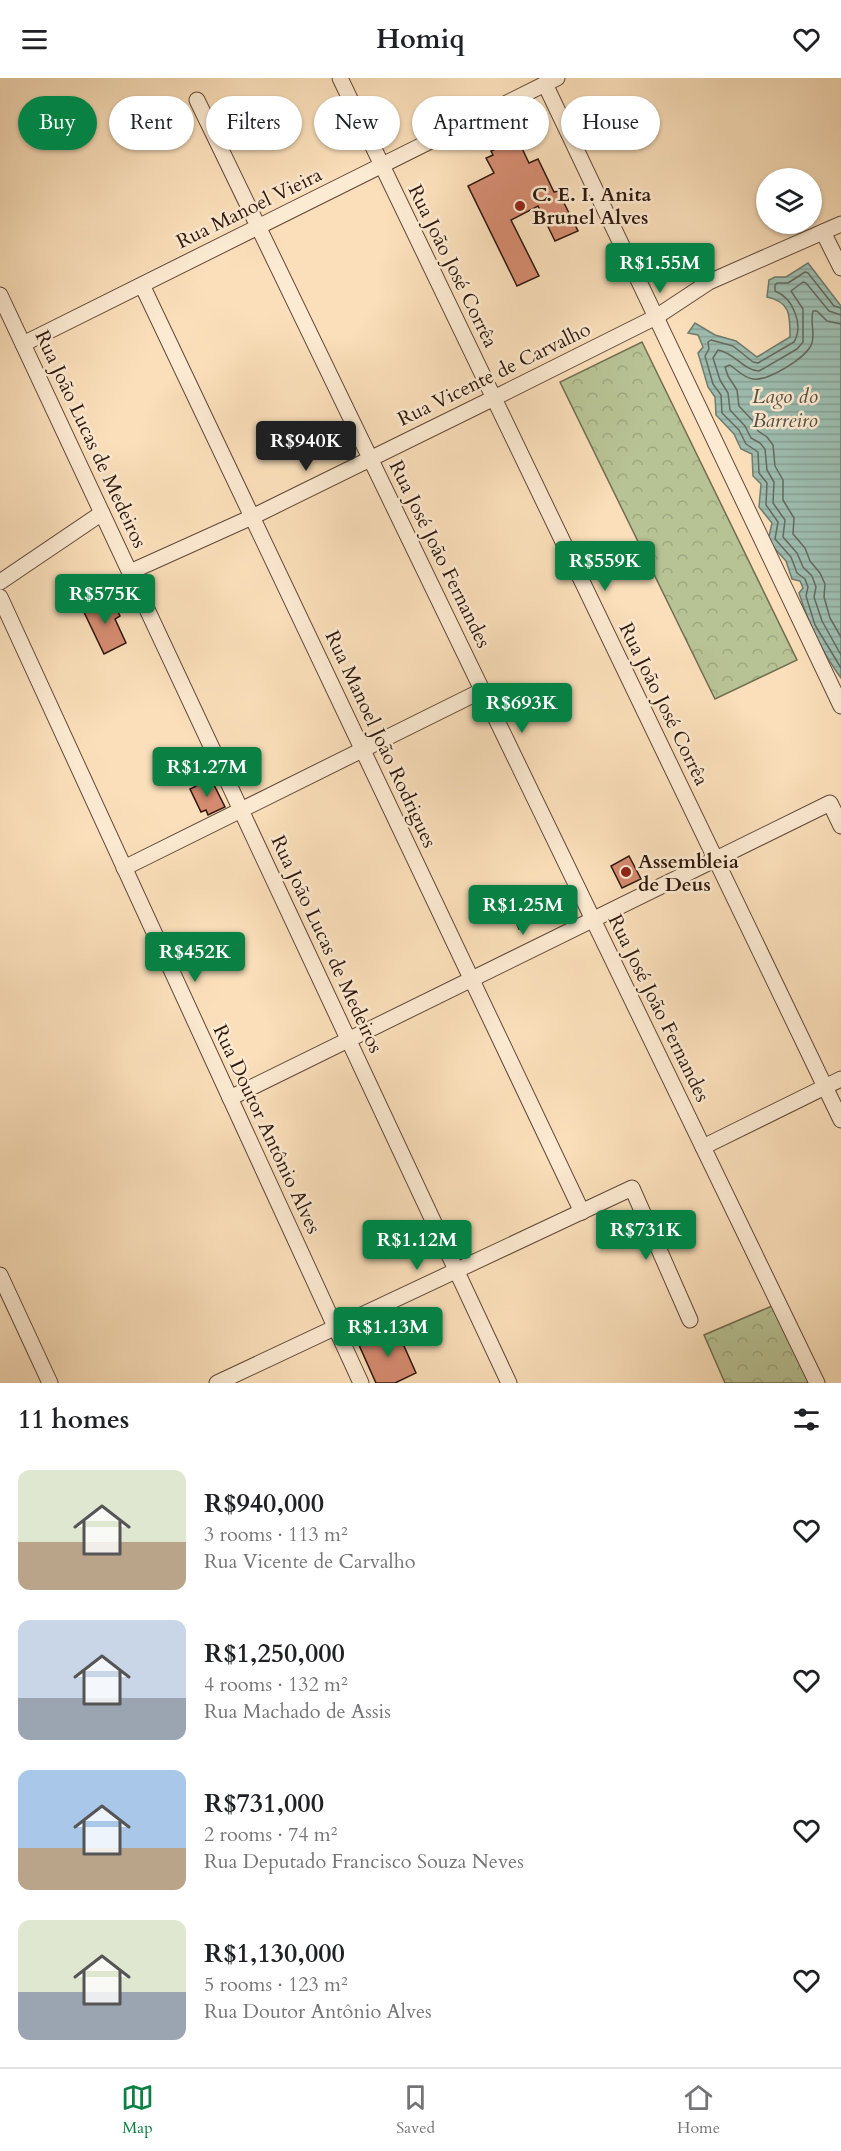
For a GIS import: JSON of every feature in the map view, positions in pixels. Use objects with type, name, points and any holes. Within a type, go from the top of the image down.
[{"type":"street","name":"Rua João José Corrêa","points":[[340,78],[841,1120]]},
{"type":"street","name":"Rua Manoel Vieira","points":[[23,344],[551,81]]},
{"type":"street","points":[[551,81],[656,317],[841,706]]},
{"type":"street","name":"Rua José João Fernandes","points":[[197,99],[817,1383]]},
{"type":"street","name":"Rua Vicente de Carvalho","points":[[130,572],[252,517],[656,317],[709,282],[841,224]]},
{"type":"street","points":[[823,232],[841,268]]},
{"type":"street","name":"Rua Manoel João Rodrigues","points":[[142,285],[582,1212]]},
{"type":"street","name":"Rua João Lucas de Medeiros","points":[[0,295],[509,1383]]},
{"type":"street","points":[[0,582],[102,513]]},
{"type":"street","name":"Rua Doutor Antônio Alves","points":[[0,597],[361,1383]]},
{"type":"street","points":[[124,868],[483,690]]},
{"type":"street","points":[[230,1098],[830,803],[841,826]]},
{"type":"street","points":[[703,1147],[841,1079]]},
{"type":"street","points":[[217,1383],[632,1188],[690,1320]]},
{"type":"street","points":[[0,1275],[50,1383]]},
{"type":"green space","points":[[642,342],[797,660],[715,699],[560,382]]},
{"type":"green space","points":[[772,1306],[809,1383],[725,1383],[704,1335]]},
{"type":"water","name":"Lago do Barreiro","points":[[808,263],[841,306],[841,678],[827,658],[811,627],[799,593],[803,588],[800,581],[792,579],[786,561],[768,541],[772,523],[759,507],[761,484],[753,476],[752,454],[741,449],[734,434],[716,415],[715,397],[708,387],[698,353],[703,347],[698,335],[688,333],[695,323],[715,335],[736,341],[757,357],[790,337],[788,311],[781,302],[767,297],[769,280],[775,277],[786,277]]},
{"type":"building","points":[[523,150],[529,163],[538,159],[554,192],[558,191],[578,231],[555,241],[538,206],[511,220],[539,276],[517,286],[468,186],[494,173],[486,158],[493,155],[491,151]]},
{"type":"building","points":[[105,599],[110,601],[120,616],[115,619],[126,643],[104,654],[83,610]]},
{"type":"building","points":[[204,782],[206,786],[213,783],[225,807],[208,815],[206,810],[201,812],[190,789]]},
{"type":"building","name":"Assembleia de Deus","points":[[629,856],[641,879],[622,888],[611,866]]},
{"type":"building","points":[[523,907],[531,923],[519,929],[512,913]]},
{"type":"building","points":[[396,1328],[416,1373],[395,1383],[376,1383],[359,1345]]},
{"type":"place","name":"C. E. I. Anita Brunel Alves","points":[[520,206]]},
{"type":"place","name":"Assembleia de Deus","points":[[626,872]]}]
